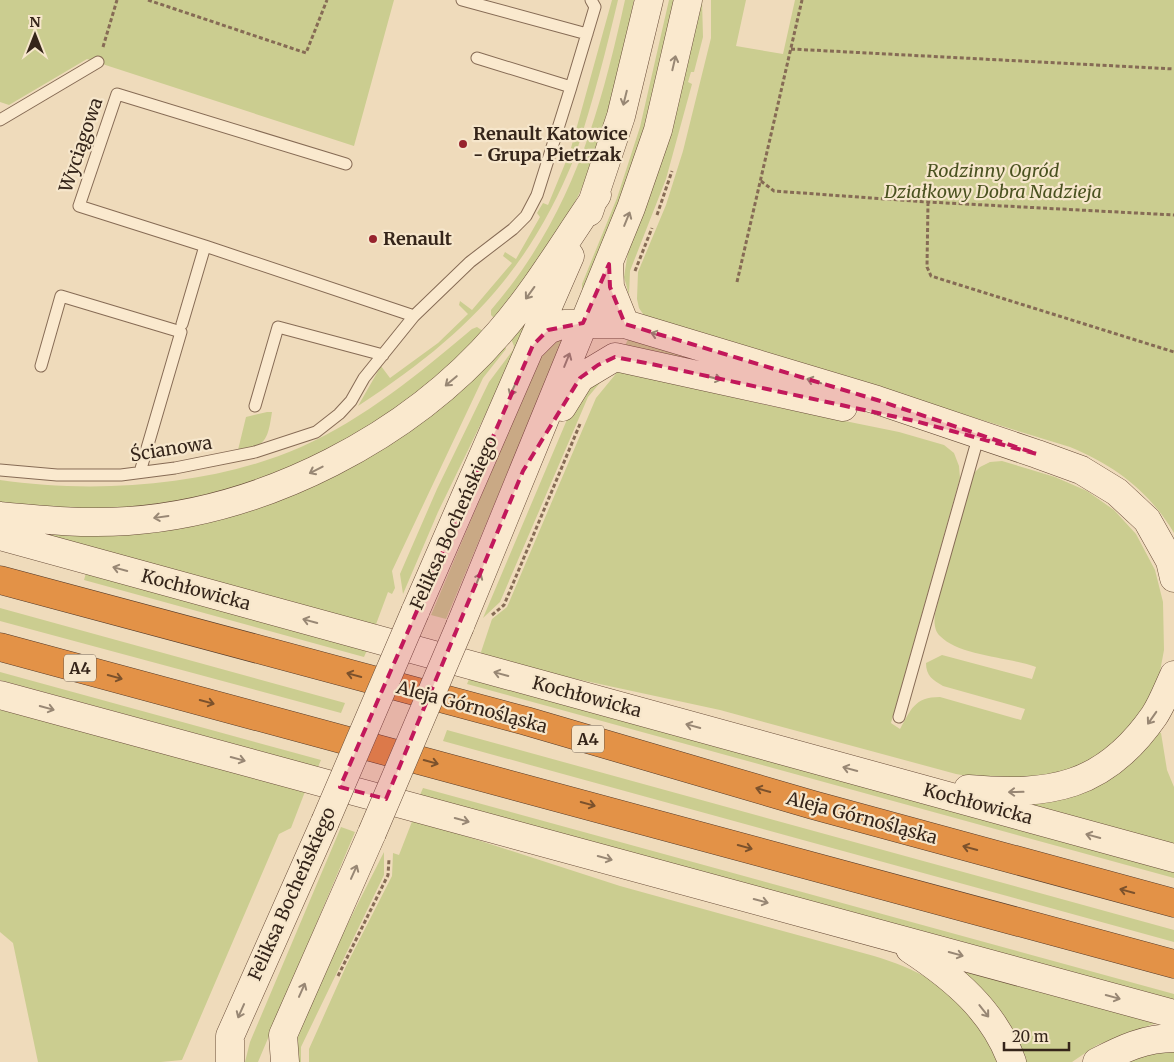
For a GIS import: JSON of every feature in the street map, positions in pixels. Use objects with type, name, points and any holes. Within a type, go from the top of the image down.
[{"type":"highway","name":"Aleja Górnośląska","points":[[0,580],[526,721],[813,805],[1174,903]]},
{"type":"highway","name":"A4","points":[[0,646],[1174,964]]},
{"type":"main road","name":"Feliksa Bocheńskiego","points":[[230,1049],[324,822],[597,195],[621,116],[650,0]]},
{"type":"main road","points":[[286,1062],[283,1035],[380,843],[460,626],[631,208],[658,130],[688,0]]},
{"type":"main road","points":[[0,516],[68,523],[129,521],[192,512],[308,474],[360,448],[410,415],[457,376],[498,334],[529,295],[597,195]]},
{"type":"main road","points":[[609,264],[610,287],[625,324]]},
{"type":"main road","points":[[533,345],[548,330],[564,324],[625,324],[877,400],[1037,454],[1081,470],[1117,492],[1147,520],[1170,561],[1174,578]]},
{"type":"main road","points":[[523,471],[580,378],[615,357],[915,421],[1037,454]]},
{"type":"main road","name":"Kochłowicka","points":[[0,536],[1174,858]]},
{"type":"main road","points":[[897,782],[1005,792],[1039,791],[1072,784],[1110,765],[1136,740],[1155,714],[1174,675]]},
{"type":"main road","points":[[0,695],[1174,1014]]},
{"type":"main road","points":[[892,937],[936,966],[973,998],[1006,1042],[1012,1062]]},
{"type":"main road","points":[[1097,1062],[1139,1042],[1155,1038],[1174,1038]]},
{"type":"lane","points":[[462,0],[587,34]]},
{"type":"lane","name":"Ścianowa","points":[[0,470],[120,475],[175,468],[255,452],[316,432],[339,414],[414,316],[470,262],[514,229],[526,216],[537,195],[587,34],[595,7],[591,0]]},
{"type":"lane","points":[[476,58],[571,87]]},
{"type":"lane","points":[[0,120],[98,62]]},
{"type":"lane","name":"Wyciągowa","points":[[205,246],[79,206],[117,94],[346,164]]},
{"type":"lane","points":[[182,324],[205,246],[414,316]]},
{"type":"lane","points":[[41,366],[61,296],[181,332],[140,472]]},
{"type":"lane","points":[[255,406],[278,327],[383,355]]},
{"type":"lane","points":[[900,717],[978,438]]},
{"type":"path","points":[[98,62],[117,0]]},
{"type":"path","points":[[148,0],[306,53],[327,0]]},
{"type":"path","points":[[737,282],[802,0]]},
{"type":"path","points":[[791,49],[1174,70]]},
{"type":"path","points":[[761,181],[774,191],[928,202],[1174,215]]},
{"type":"path","points":[[928,202],[928,267],[931,276],[1174,352]]},
{"type":"path","points":[[487,620],[504,605],[584,415]]},
{"type":"path","points":[[337,979],[388,875],[380,843]]},
{"type":"highlighted area","points":[[609,264],[610,287],[625,324],[877,400],[1037,454],[915,421],[656,365],[615,357],[598,365],[580,378],[523,471],[386,799],[340,787],[533,345],[548,330],[583,323]]},
{"type":"green space","points":[[0,0],[394,0],[354,146],[87,59],[9,105],[0,102]]},
{"type":"green space","points":[[612,0],[618,0],[599,76],[577,150],[571,148]]},
{"type":"green space","points":[[625,0],[634,0],[623,55],[601,139],[591,166],[567,217],[497,321],[491,315],[491,310],[519,275],[542,239],[562,202],[578,164],[604,85]]},
{"type":"green space","points":[[669,0],[676,0],[647,121],[626,188],[582,294],[582,284],[617,198],[640,127]]},
{"type":"green space","points":[[702,0],[703,37],[694,72],[691,72],[688,82],[692,84],[666,179],[630,271],[629,295],[624,277],[628,252]]},
{"type":"green space","name":"Rodzinny Ogród Działkowy Dobra Nadzieja","points":[[711,0],[746,0],[736,46],[783,54],[795,0],[1174,0],[1174,533],[1153,504],[1129,481],[1101,462],[1070,447],[645,317],[639,308],[637,299],[638,272],[666,205],[683,151],[711,38]]},
{"type":"green space","points":[[569,154],[575,156],[556,198],[536,235],[513,269],[488,299],[460,328],[430,354],[358,406],[381,366],[390,378],[438,343],[468,314],[459,305],[460,301],[472,310],[512,263],[503,256],[505,252],[516,259],[540,217],[537,213],[543,203],[548,205]]},
{"type":"green space","points":[[531,312],[533,316],[438,512],[403,594],[400,574],[437,489],[489,382],[513,350],[514,346],[511,339]]},
{"type":"green space","points":[[477,327],[486,333],[416,397],[298,468],[208,497],[91,512],[0,506],[0,480],[75,486],[114,486],[192,478],[230,471],[267,460],[301,447],[347,423],[391,394]]},
{"type":"green space","points":[[565,336],[446,619],[431,615],[537,364],[547,347]]},
{"type":"green space","points":[[628,339],[717,365],[625,346]]},
{"type":"green space","points":[[505,346],[506,349],[483,378],[392,571],[395,588],[392,594],[388,592],[375,627],[49,538],[48,535],[224,513]]},
{"type":"green space","points":[[619,370],[766,405],[899,432],[944,445],[954,453],[959,466],[960,478],[891,723],[900,729],[914,706],[924,699],[940,697],[1021,720],[1025,709],[943,686],[931,677],[926,667],[926,663],[942,655],[1032,679],[1036,667],[959,648],[940,636],[936,629],[935,614],[970,477],[980,467],[990,462],[1002,461],[1055,477],[1087,491],[1114,510],[1136,534],[1155,570],[1163,602],[1164,650],[1159,677],[1142,713],[1108,750],[1060,775],[995,781],[956,774],[720,710],[544,672],[480,655],[492,619],[507,607],[596,398]]},
{"type":"green space","points":[[604,378],[588,397],[500,602],[483,618],[577,396]]},
{"type":"green space","points":[[272,412],[269,428],[264,440],[255,447],[238,450],[246,417]]},
{"type":"green space","points":[[86,573],[367,650],[364,657],[84,580]]},
{"type":"green space","points":[[0,608],[345,703],[341,713],[0,621]]},
{"type":"green space","points":[[0,672],[321,760],[318,767],[0,680]]},
{"type":"green space","points":[[470,677],[1174,870],[1174,878],[467,684]]},
{"type":"green space","points":[[0,710],[98,731],[306,789],[291,828],[279,834],[182,1060],[161,1062],[38,1062],[13,943],[0,932]]},
{"type":"green space","points":[[447,730],[1174,930],[1174,942],[443,741]]},
{"type":"green space","points":[[1158,732],[1161,733],[1167,770],[1174,787],[1174,845],[1032,805],[1080,793]]},
{"type":"green space","points":[[423,788],[1174,994],[1174,1002],[420,795]]},
{"type":"green space","points":[[413,819],[620,886],[874,956],[903,966],[930,979],[965,1006],[982,1028],[999,1062],[309,1062],[309,1049],[347,964],[392,876],[393,853],[399,855]]},
{"type":"green space","points":[[341,827],[355,832],[258,1062],[245,1062],[250,1042]]},
{"type":"green space","points":[[384,852],[384,875],[301,1047],[301,1062],[291,1062],[292,1045],[339,941]]},
{"type":"green space","points":[[967,970],[1156,1023],[1097,1045],[1072,1062],[1024,1062],[1000,1011],[966,974]]},
{"type":"green space","points":[[1174,1048],[1174,1062],[1116,1062]]},
{"type":"place","name":"Renault Katowice - Grupa Pietrzak","points":[[463,144]]},
{"type":"place","name":"Renault","points":[[373,239]]}]
